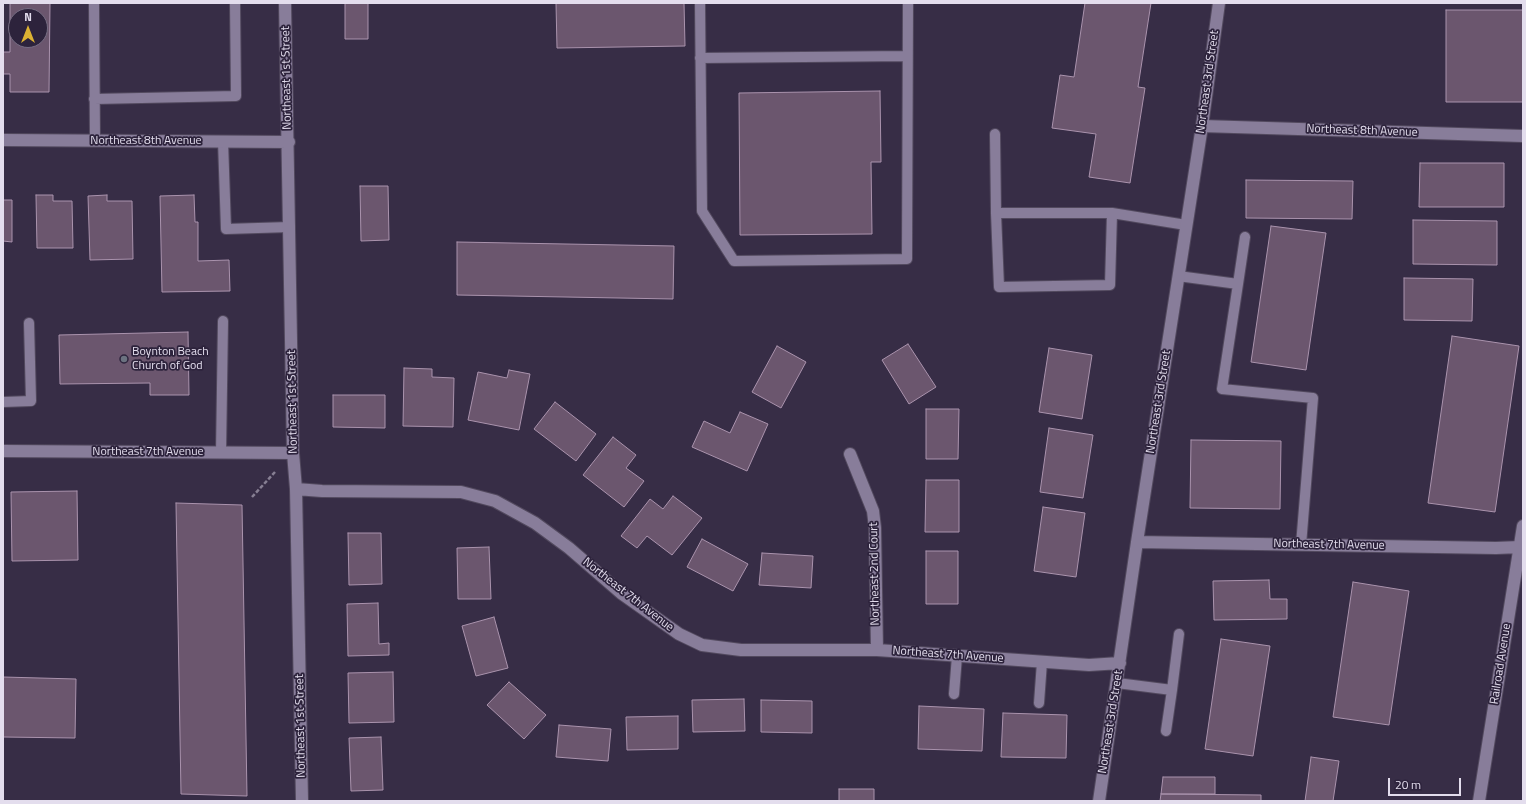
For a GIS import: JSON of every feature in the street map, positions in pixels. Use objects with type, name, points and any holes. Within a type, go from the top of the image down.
[{"type":"street","name":"Northeast 1st Street","points":[[285,3],[289,142],[293,453],[296,489],[302,801]]},
{"type":"street","name":"Northeast 3rd Street","points":[[1099,801],[1137,542],[1202,126],[1218,3]]},
{"type":"street","name":"Northeast 8th Avenue","points":[[1202,126],[1523,136]]},
{"type":"street","name":"Northeast 8th Avenue","points":[[3,140],[289,142]]},
{"type":"street","name":"Northeast 7th Avenue","points":[[3,451],[293,453]]},
{"type":"street","name":"Northeast 2nd Court","points":[[850,454],[872,511],[875,528],[877,650]]},
{"type":"street","name":"Northeast 7th Avenue","points":[[296,489],[322,491],[461,492],[495,500],[534,523],[569,548],[621,592],[679,634],[702,645],[741,650],[877,650],[1089,665],[1120,663]]},
{"type":"street","name":"Railroad Avenue","points":[[1479,801],[1523,526]]},
{"type":"street","name":"Northeast 7th Avenue","points":[[1137,542],[1496,548],[1520,546]]},
{"type":"lane","points":[[94,3],[95,141]]},
{"type":"lane","points":[[94,100],[236,96],[235,3]]},
{"type":"lane","points":[[700,3],[702,211],[734,261],[907,259],[908,3]]},
{"type":"lane","points":[[700,58],[907,56]]},
{"type":"lane","points":[[995,134],[999,287],[1110,285],[1112,214]]},
{"type":"lane","points":[[223,141],[226,229],[290,227]]},
{"type":"lane","points":[[996,214],[1112,214],[1186,225]]},
{"type":"lane","points":[[1245,237],[1222,389],[1313,398],[1301,545]]},
{"type":"lane","points":[[1178,276],[1238,284]]},
{"type":"lane","points":[[221,453],[223,321]]},
{"type":"lane","points":[[3,402],[31,401],[29,323]]},
{"type":"lane","points":[[1166,731],[1180,634]]},
{"type":"lane","points":[[954,694],[957,656]]},
{"type":"lane","points":[[1039,703],[1042,662]]},
{"type":"lane","points":[[1117,683],[1172,690]]},
{"type":"path","points":[[252,497],[293,453]]},
{"type":"building","points":[[10,3],[50,3],[49,92],[10,92],[10,74],[3,74],[3,52],[10,52],[10,48],[48,48],[48,8],[10,8]]},
{"type":"building","points":[[345,3],[368,3],[368,39],[345,39]]},
{"type":"building","points":[[556,3],[684,3],[685,46],[557,48]]},
{"type":"building","points":[[1085,3],[1151,3],[1138,87],[1145,88],[1130,183],[1089,177],[1096,134],[1052,128],[1060,75],[1074,77]]},
{"type":"building","points":[[1446,10],[1523,10],[1523,102],[1446,102]]},
{"type":"building","points":[[880,91],[881,162],[871,162],[872,234],[740,235],[739,93]]},
{"type":"building","points":[[1420,163],[1504,163],[1504,207],[1419,207]]},
{"type":"building","points":[[1246,180],[1353,181],[1352,219],[1246,218]]},
{"type":"building","points":[[360,186],[388,186],[389,240],[361,241]]},
{"type":"building","points":[[36,195],[53,195],[53,201],[72,201],[73,248],[37,248]]},
{"type":"building","points":[[107,195],[107,201],[132,201],[133,259],[90,260],[88,196]]},
{"type":"building","points":[[194,195],[195,222],[198,222],[198,261],[229,260],[230,291],[162,292],[160,196]]},
{"type":"building","points":[[3,200],[12,200],[12,242],[3,241]]},
{"type":"building","points":[[1413,220],[1497,221],[1497,265],[1413,264]]},
{"type":"building","points":[[1271,226],[1326,233],[1306,370],[1251,362]]},
{"type":"building","points":[[457,242],[674,246],[673,299],[457,295]]},
{"type":"building","points":[[1404,278],[1473,279],[1472,321],[1404,320]]},
{"type":"building","name":"Boynton Beach Church of God","points":[[188,332],[189,395],[150,395],[150,383],[60,384],[59,335]]},
{"type":"building","points":[[1452,336],[1519,346],[1495,512],[1428,503]]},
{"type":"building","points":[[908,344],[936,387],[909,404],[882,360]]},
{"type":"building","points":[[777,346],[806,362],[781,408],[752,392]]},
{"type":"building","points":[[1049,348],[1092,355],[1082,419],[1039,412]]},
{"type":"building","points":[[404,368],[432,369],[432,377],[454,378],[453,427],[403,426]]},
{"type":"building","points":[[509,370],[530,374],[519,430],[468,420],[478,372],[507,378]]},
{"type":"building","points":[[333,395],[385,395],[385,428],[333,427]]},
{"type":"building","points":[[555,402],[596,434],[576,461],[534,429]]},
{"type":"building","points":[[926,409],[959,409],[958,459],[926,459]]},
{"type":"building","points":[[740,412],[768,424],[747,471],[692,447],[704,421],[730,433]]},
{"type":"building","points":[[1049,428],[1093,435],[1083,498],[1040,492]]},
{"type":"building","points":[[613,437],[636,455],[626,468],[644,481],[624,507],[583,475]]},
{"type":"building","points":[[1191,440],[1281,441],[1280,509],[1190,508]]},
{"type":"building","points":[[926,480],[959,480],[959,532],[925,532]]},
{"type":"building","points":[[77,491],[78,560],[12,561],[11,492]]},
{"type":"building","points":[[673,496],[702,518],[672,555],[647,536],[637,548],[621,536],[650,499],[663,509]]},
{"type":"building","points":[[176,503],[242,505],[247,796],[181,794]]},
{"type":"building","points":[[1043,507],[1085,513],[1076,577],[1034,571]]},
{"type":"building","points":[[348,533],[381,533],[382,584],[349,585]]},
{"type":"building","points":[[702,539],[748,564],[733,591],[687,567]]},
{"type":"building","points":[[489,547],[491,599],[458,599],[457,548]]},
{"type":"building","points":[[926,551],[958,551],[958,604],[926,604]]},
{"type":"building","points":[[762,553],[813,556],[811,588],[759,585]]},
{"type":"building","points":[[1269,580],[1270,599],[1287,599],[1287,619],[1214,620],[1213,581]]},
{"type":"building","points":[[1353,582],[1409,591],[1389,725],[1333,717]]},
{"type":"building","points":[[378,603],[379,644],[389,643],[389,655],[348,656],[347,604]]},
{"type":"building","points":[[494,617],[508,668],[476,676],[462,626]]},
{"type":"building","points":[[1221,639],[1270,646],[1253,756],[1205,749]]},
{"type":"building","points":[[393,672],[394,722],[349,723],[348,673]]},
{"type":"building","points":[[3,677],[76,679],[75,738],[3,737]]},
{"type":"building","points":[[509,682],[546,715],[524,739],[487,705]]},
{"type":"building","points":[[744,699],[745,731],[693,732],[692,700]]},
{"type":"building","points":[[761,700],[812,701],[812,733],[761,732]]},
{"type":"building","points":[[919,706],[984,709],[982,751],[918,749]]},
{"type":"building","points":[[1003,713],[1067,715],[1066,758],[1001,757]]},
{"type":"building","points":[[678,716],[678,749],[627,750],[626,717]]},
{"type":"building","points":[[559,725],[611,729],[608,761],[556,757]]},
{"type":"building","points":[[381,737],[383,790],[351,791],[349,738]]},
{"type":"building","points":[[1311,757],[1339,761],[1333,801],[1305,801]]},
{"type":"building","points":[[1163,777],[1215,777],[1215,794],[1161,794]]},
{"type":"building","points":[[839,789],[874,789],[874,801],[839,801]]},
{"type":"building","points":[[1161,794],[1261,795],[1261,801],[1160,801]]},
{"type":"place","name":"Boynton Beach Church of God","points":[[124,359]]}]
